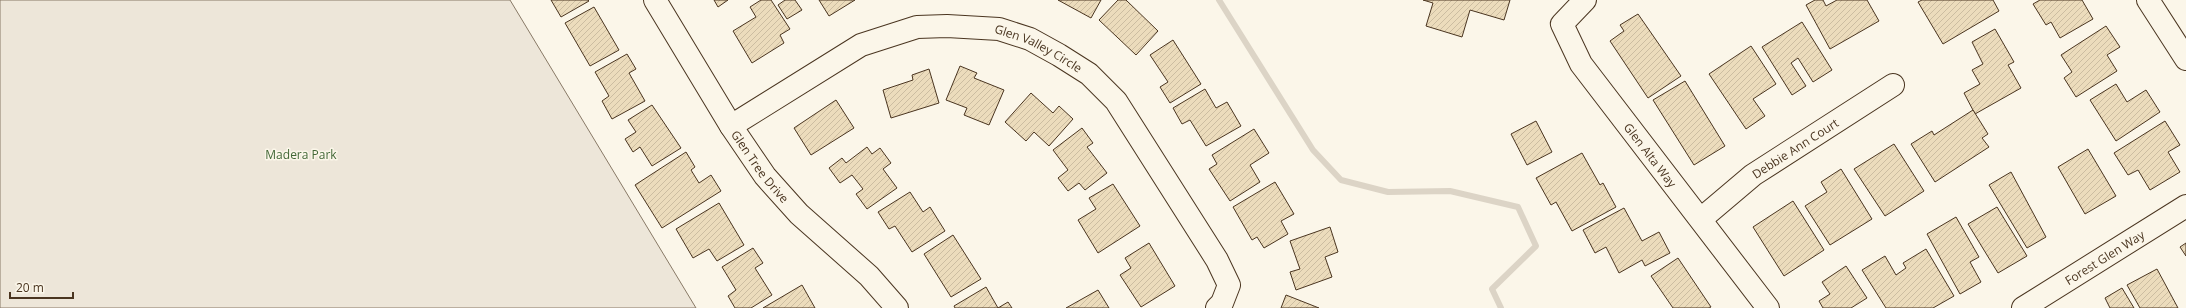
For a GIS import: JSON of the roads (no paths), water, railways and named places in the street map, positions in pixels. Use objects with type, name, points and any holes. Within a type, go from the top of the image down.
[{"type":"street","name":"Glen Tree Drive","points":[[655,0],[731,126],[765,176],[799,214],[869,276],[897,308]]},
{"type":"street","name":"Glen Alta Way","points":[[1585,0],[1562,24],[1581,64],[1702,219],[1768,308]]},
{"type":"street","points":[[2148,0],[2184,52]]},
{"type":"street","name":"Glen Valley Circle","points":[[731,126],[861,45],[917,27],[947,26],[1000,29],[1030,39],[1089,74],[1116,101],[1212,254],[1229,285],[1222,303],[1217,308]]},
{"type":"street","name":"Debbie Ann Court","points":[[1702,219],[1753,175],[1893,85]]},
{"type":"street","name":"Forest Glen Way","points":[[2023,308],[2186,206]]},
{"type":"waterway","points":[[1219,0],[1313,150],[1341,180],[1388,192],[1450,191],[1518,207],[1536,246],[1492,289],[1501,308]]},
{"type":"park label","name":"Madera Park","points":[[301,154]]}]
